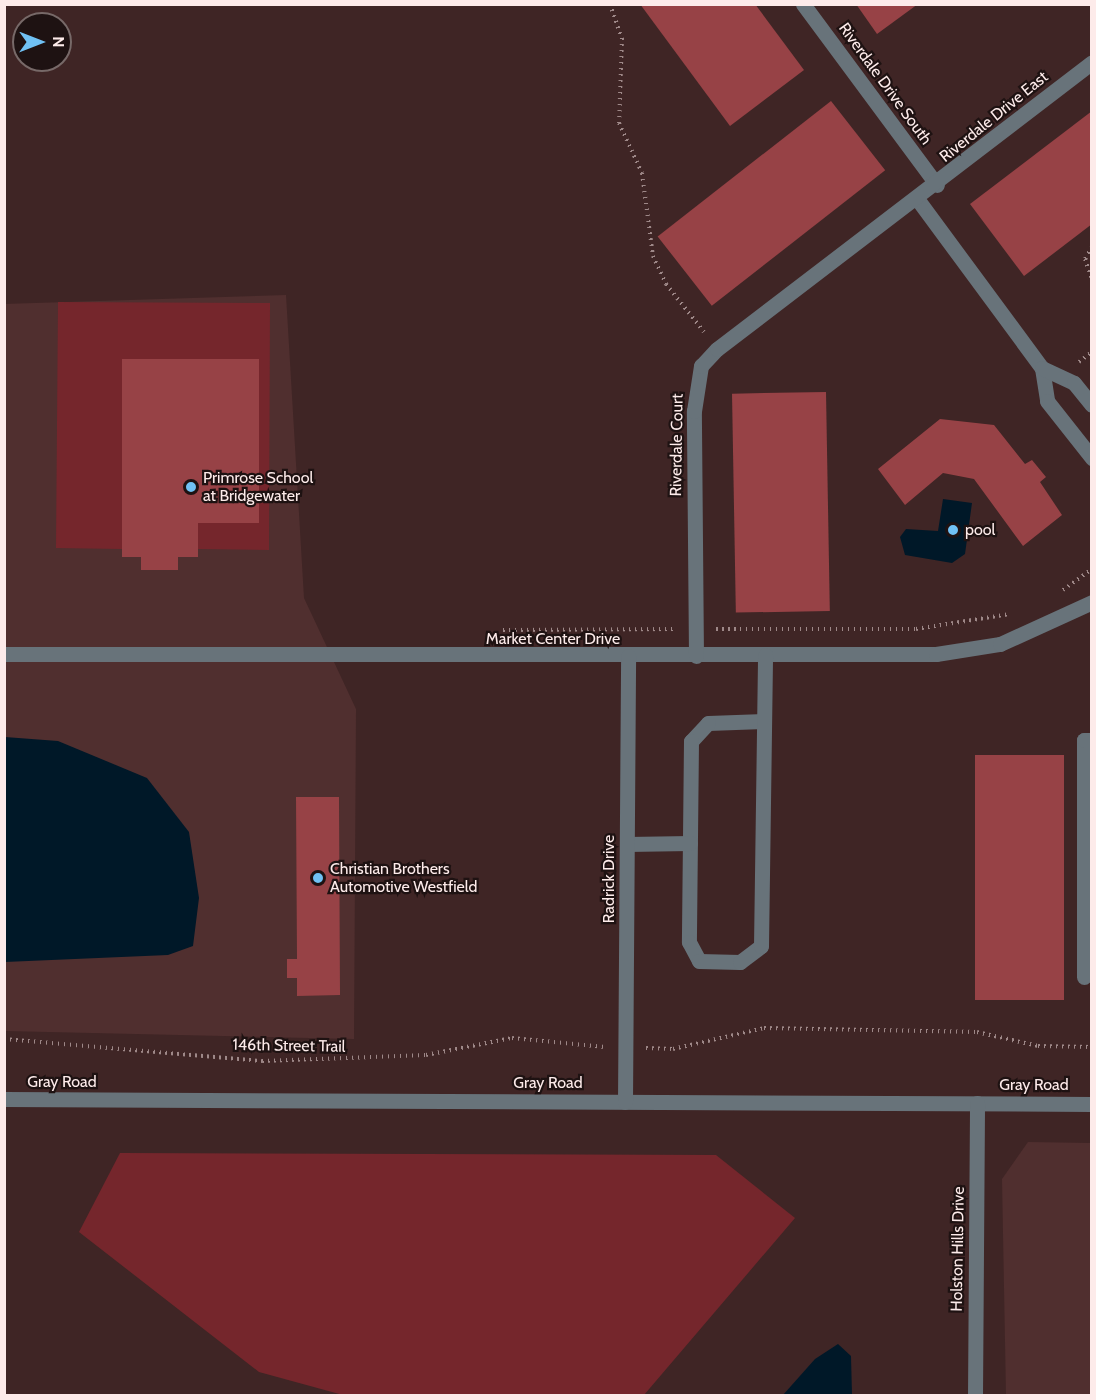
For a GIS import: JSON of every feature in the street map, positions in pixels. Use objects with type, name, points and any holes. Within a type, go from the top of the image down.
[{"type":"street","name":"Riverdale Drive South","points":[[803,4],[937,185]]},
{"type":"street","name":"Riverdale Drive East","points":[[918,200],[1092,62]]},
{"type":"street","name":"Riverdale Court","points":[[696,656],[695,396],[701,366],[717,349],[918,200]]},
{"type":"street","points":[[918,200],[1042,368],[1047,401],[1092,458]]},
{"type":"street","points":[[1042,368],[1074,383],[1092,405]]},
{"type":"street","name":"Market Center Drive","points":[[4,654],[765,656],[959,652],[1036,631],[1092,602]]},
{"type":"street","name":"Radrick Drive","points":[[625,1102],[628,656]]},
{"type":"street","points":[[764,721],[721,721],[698,729],[691,741],[690,843],[693,954],[699,962],[740,962],[760,946],[764,721],[765,656]]},
{"type":"street","points":[[1084,977],[1088,838],[1084,740],[1092,740]]},
{"type":"street","points":[[627,844],[690,843]]},
{"type":"street","name":"Gray Road","points":[[4,1099],[1092,1104]]},
{"type":"street","name":"Holston Hills Drive","points":[[975,1395],[977,1103]]},
{"type":"path","points":[[610,4],[622,38],[619,123],[642,173],[652,256],[666,284],[717,349]]},
{"type":"path","points":[[1092,247],[1086,260],[1092,279]]},
{"type":"path","points":[[1054,596],[1092,570]]},
{"type":"path","points":[[498,630],[916,628],[968,624],[1017,611]]},
{"type":"path","name":"146th Street Trail","points":[[4,1039],[262,1061],[426,1055],[512,1038],[572,1045],[673,1049],[764,1028],[977,1032],[1038,1046],[1092,1047]]},
{"type":"shaded area","points":[[286,295],[304,598],[356,709],[354,1039],[5,1031],[4,304]]},
{"type":"shaded area","points":[[58,302],[270,303],[269,550],[198,549],[198,523],[259,523],[259,359],[123,359],[122,549],[56,548]]},
{"type":"shaded area","points":[[1028,1142],[1091,1143],[1091,1395],[1006,1395],[1002,1179]]},
{"type":"shaded area","points":[[120,1153],[716,1155],[795,1218],[644,1395],[343,1395],[259,1372],[79,1232]]},
{"type":"water","name":"pool","points":[[943,499],[972,503],[965,554],[952,563],[905,555],[900,537],[906,529],[938,531]]},
{"type":"water","points":[[5,737],[58,741],[147,778],[189,832],[199,898],[193,946],[168,955],[5,962]]},
{"type":"water","points":[[838,1344],[851,1356],[852,1395],[783,1395],[815,1359]]},
{"type":"building","points":[[640,4],[755,4],[804,70],[730,126]]},
{"type":"building","points":[[856,4],[918,4],[877,34]]},
{"type":"building","points":[[831,101],[885,170],[712,306],[658,236]]},
{"type":"building","points":[[1092,111],[1092,224],[1024,276],[970,204]]},
{"type":"building","name":"Primrose School at Bridgewater","points":[[122,359],[259,359],[259,523],[198,523],[198,557],[178,557],[178,570],[141,570],[141,557],[122,557]]},
{"type":"building","points":[[826,392],[830,611],[736,613],[732,394]]},
{"type":"building","points":[[940,419],[994,425],[1025,464],[1032,460],[1046,477],[1040,482],[1062,515],[1023,546],[974,479],[943,473],[905,505],[878,469]]},
{"type":"building","points":[[975,755],[1064,755],[1064,1000],[975,1000]]},
{"type":"building","name":"Christian Brothers Automotive Westfield","points":[[296,797],[339,797],[340,995],[297,996],[297,978],[287,978],[287,959],[297,959]]},
{"type":"place","name":"Primrose School at Bridgewater","points":[[191,487]]},
{"type":"place","name":"pool","points":[[953,530]]},
{"type":"place","name":"Christian Brothers Automotive Westfield","points":[[318,878]]}]
